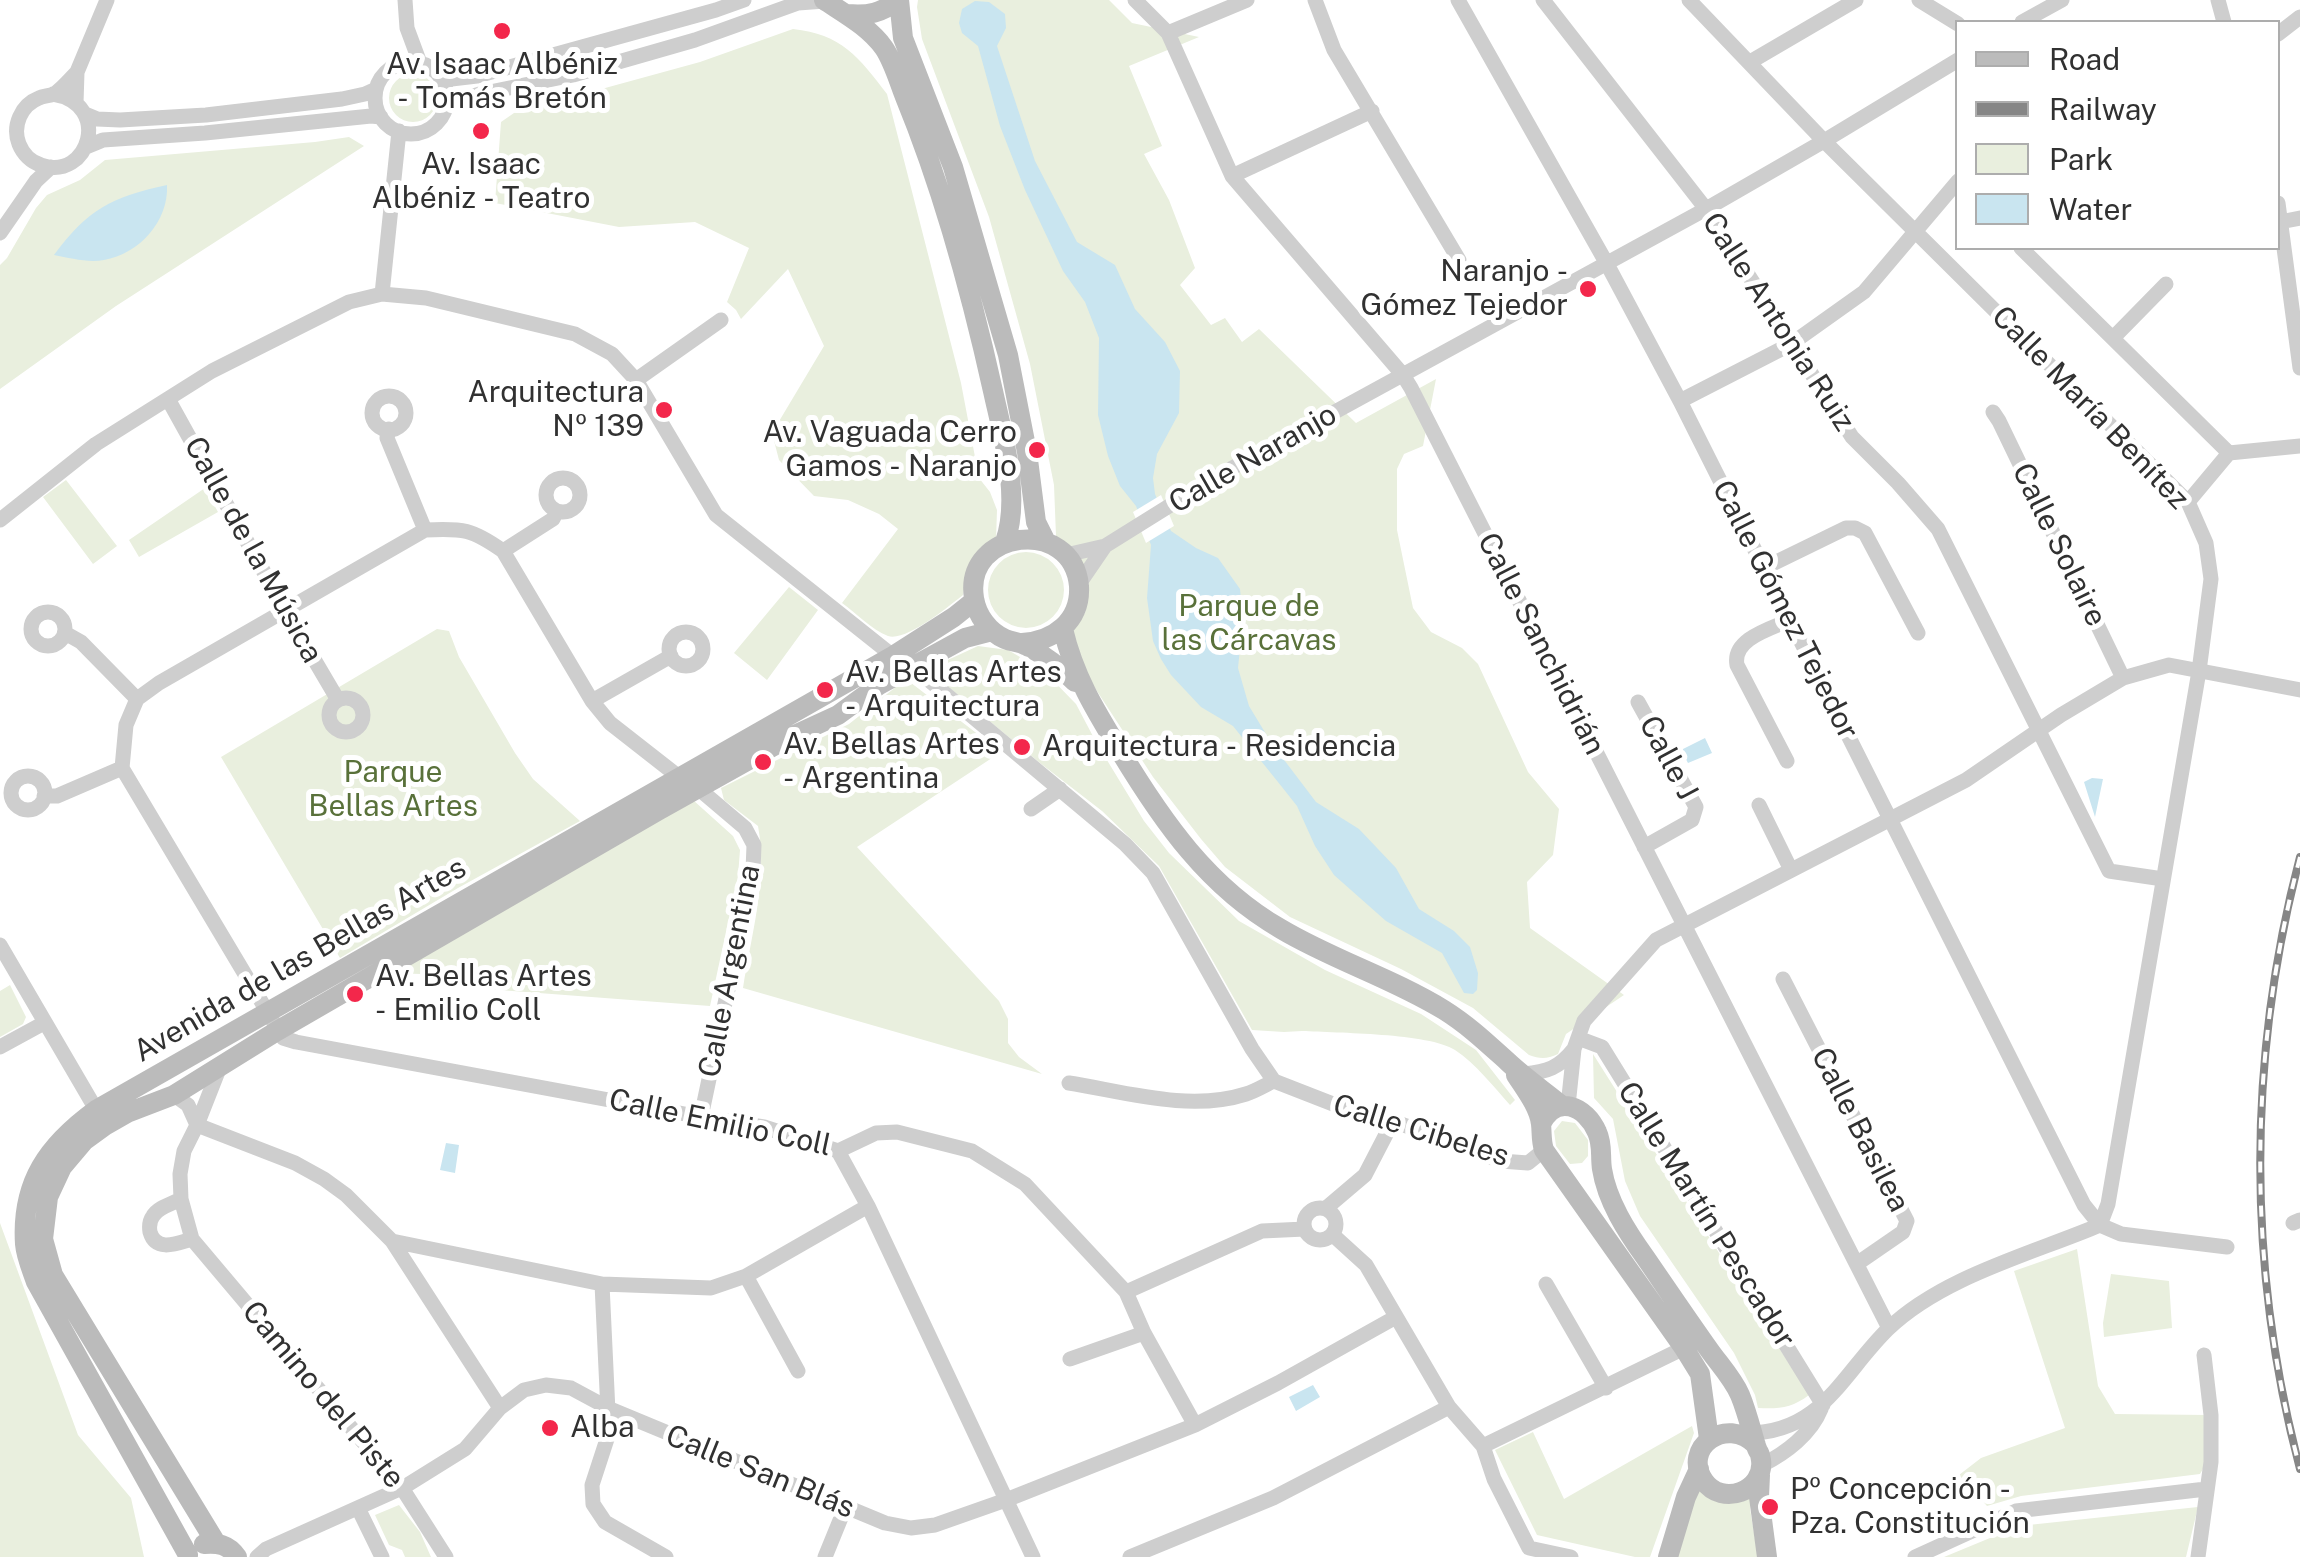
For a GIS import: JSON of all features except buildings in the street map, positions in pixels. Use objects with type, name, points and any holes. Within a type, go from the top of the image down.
[{"type":"main road","points":[[848,14],[866,16],[884,11],[898,0]]},
{"type":"main road","points":[[898,0],[903,38],[953,167],[1008,355],[1036,522],[1046,542]]},
{"type":"main road","points":[[825,1],[848,14],[885,49],[917,126],[962,266],[1004,440],[1012,502],[1011,526],[1005,542]]},
{"type":"main road","points":[[1032,538],[1046,542],[1072,564],[1078,584],[1074,614],[1063,629],[1038,642],[1006,640],[980,617],[974,600],[976,572],[983,560],[1005,542],[1032,538]]},
{"type":"main road","name":"Avenida de las Bellas Artes","points":[[229,1550],[53,1275],[42,1239],[48,1197],[62,1168],[101,1118],[788,738],[838,716],[879,685],[922,638],[974,600]]},
{"type":"main road","points":[[1063,629],[1084,691],[1157,812],[1224,887],[1280,929],[1470,1027],[1565,1106],[1585,1114],[1601,1144],[1609,1193],[1631,1237],[1738,1392],[1754,1450],[1767,1557]]},
{"type":"main road","name":"Avenida de las Bellas Artes","points":[[187,1556],[36,1282],[25,1246],[29,1192],[45,1159],[70,1129],[127,1113],[174,1094],[221,1064],[272,1022],[679,777],[902,661],[992,631]]},
{"type":"main road","points":[[1022,643],[1057,664],[1084,691]]},
{"type":"main road","points":[[1517,1069],[1542,1124]]},
{"type":"main road","points":[[1565,1106],[1550,1111],[1542,1124],[1544,1150],[1700,1374],[1709,1439]]},
{"type":"main road","points":[[1561,1174],[1571,1178],[1590,1175],[1601,1162]]},
{"type":"main road","points":[[1668,1557],[1698,1470],[1698,1458],[1709,1439],[1729,1432],[1754,1450]]},
{"type":"main road","points":[[1698,1470],[1714,1491],[1741,1493],[1753,1485],[1754,1450]]},
{"type":"main road","points":[[187,1556],[200,1545],[229,1550]]},
{"type":"street","points":[[53,94],[77,72],[107,0]]},
{"type":"street","points":[[405,0],[407,28],[420,63]]},
{"type":"street","points":[[442,80],[477,76],[685,8],[744,0]]},
{"type":"street","name":"Calle Sanchidrián","points":[[1135,0],[1168,33],[1232,176],[1403,375],[1889,1328]]},
{"type":"street","points":[[1168,33],[1248,0]]},
{"type":"street","points":[[1316,0],[1334,50],[1459,260]]},
{"type":"street","name":"Calle Gómez Tejedor","points":[[1458,0],[1608,264],[2084,1205],[2100,1225]]},
{"type":"street","name":"Calle Antonia Ruiz","points":[[1543,0],[1706,209],[1852,437],[1938,529],[2109,871],[2163,879]]},
{"type":"street","name":"Calle María Benítez","points":[[1689,0],[1824,141],[2188,502],[2206,544],[2211,580],[2199,671],[2108,1204],[2100,1225]]},
{"type":"street","points":[[1750,62],[1856,0]]},
{"type":"street","points":[[1919,0],[1955,22]]},
{"type":"street","points":[[2026,20],[2062,0]]},
{"type":"street","points":[[447,104],[573,75],[695,40],[798,3],[825,1]]},
{"type":"street","points":[[2280,32],[2300,17]]},
{"type":"street","points":[[393,67],[407,28]]},
{"type":"street","points":[[406,62],[420,63],[433,69],[442,80],[447,104],[434,126],[423,132],[399,132],[381,117],[376,89],[382,76],[393,67],[406,62]]},
{"type":"street","name":"Calle Naranjo","points":[[1066,556],[1106,546],[1214,478],[1706,209],[1955,62]]},
{"type":"street","points":[[77,72],[81,108],[89,125],[86,148]]},
{"type":"street","points":[[376,89],[342,100],[120,120],[97,119],[65,96],[53,94],[32,100],[19,117],[17,138],[27,156],[50,168],[65,166],[102,140],[381,117]]},
{"type":"street","points":[[1232,176],[1372,112]]},
{"type":"street","points":[[382,294],[399,132]]},
{"type":"street","points":[[18,205],[26,180],[27,156]]},
{"type":"street","points":[[0,232],[36,181],[50,168]]},
{"type":"street","points":[[1680,402],[1792,344],[1864,292],[1955,184]]},
{"type":"street","points":[[2300,218],[2280,222],[2300,368]]},
{"type":"street","points":[[2023,250],[2229,453]]},
{"type":"street","points":[[2114,338],[2166,284]]},
{"type":"street","points":[[0,520],[96,444],[212,371],[349,302],[382,294],[426,298],[575,334],[612,354],[636,380],[716,516],[1060,789],[1154,873],[1252,1049],[1274,1081],[1247,1094],[1179,1101],[1069,1083]]},
{"type":"street","points":[[636,380],[721,320]]},
{"type":"street","name":"Calle de la Música","points":[[168,400],[338,700]]},
{"type":"street","name":"Calle Solaire","points":[[1993,412],[2123,678]]},
{"type":"street","points":[[388,430],[387,438],[425,530]]},
{"type":"street","points":[[2188,502],[2229,453],[2300,446]]},
{"type":"street","points":[[504,551],[553,520],[557,510]]},
{"type":"street","points":[[272,1022],[122,768],[126,725],[137,699],[159,683],[425,530],[459,528],[482,536],[504,551],[592,700],[610,723],[699,789]]},
{"type":"street","points":[[1764,568],[1846,528],[1855,528],[1865,534],[1918,633]]},
{"type":"street","name":"Calle Naranjo","points":[[1078,584],[1106,546]]},
{"type":"street","points":[[1787,761],[1735,657],[1742,644],[1790,620]]},
{"type":"street","points":[[65,633],[81,642],[137,699]]},
{"type":"street","points":[[592,700],[671,656]]},
{"type":"street","points":[[1565,1106],[1584,1021],[1656,940],[1966,780],[2123,678],[2169,665],[2300,690]]},
{"type":"street","name":"Calle J","points":[[1638,702],[1696,807],[1692,820],[1644,847]]},
{"type":"street","points":[[44,796],[58,796],[122,768]]},
{"type":"street","name":"Calle Argentina","points":[[699,789],[745,828],[754,845],[753,870],[702,1116]]},
{"type":"street","points":[[1032,809],[1060,789]]},
{"type":"street","points":[[1759,804],[1791,870]]},
{"type":"street","points":[[0,945],[101,1118]]},
{"type":"street","name":"Calle Basilea","points":[[1783,980],[1907,1221],[1906,1229],[1858,1263]]},
{"type":"street","name":"Calle Emilio Coll","points":[[272,1022],[283,1038],[296,1042],[764,1127],[838,1152],[876,1133],[897,1132],[972,1151],[1025,1184],[1126,1292],[1195,1425]]},
{"type":"street","points":[[0,1048],[44,1023]]},
{"type":"street","points":[[1517,1069],[1552,1070],[1564,1062],[1576,1044]]},
{"type":"street","name":"Calle Martín Pescador","points":[[1576,1044],[1602,1047],[1823,1405]]},
{"type":"street","name":"Camino del Piste","points":[[221,1064],[184,1151],[180,1174],[181,1200],[192,1239],[402,1488],[446,1557]]},
{"type":"street","name":"Calle Cibeles","points":[[1274,1081],[1500,1161],[1528,1163],[1544,1150]]},
{"type":"street","points":[[174,1094],[188,1105],[198,1124],[295,1164],[346,1195],[392,1242],[500,1408]]},
{"type":"street","points":[[1325,1208],[1336,1220],[1336,1230],[1320,1241],[1310,1237],[1305,1229],[1307,1215],[1325,1208],[1365,1175],[1392,1121]]},
{"type":"street","points":[[838,1152],[868,1206],[1033,1557]]},
{"type":"street","points":[[181,1200],[152,1216],[150,1234],[167,1246],[192,1239]]},
{"type":"street","points":[[392,1242],[602,1284],[712,1288],[746,1276],[868,1206]]},
{"type":"street","points":[[1754,1450],[1783,1455],[1817,1420],[1823,1405],[1889,1328],[1946,1286],[2100,1225],[2120,1234],[2227,1247]]},
{"type":"street","points":[[1126,1292],[1262,1231],[1305,1229]]},
{"type":"street","points":[[1333,1235],[1366,1265],[1449,1407],[1482,1446],[1529,1548],[1571,1557]]},
{"type":"street","points":[[746,1276],[798,1371]]},
{"type":"street","points":[[602,1284],[610,1410],[609,1433],[592,1485],[593,1504],[605,1522],[666,1557]]},
{"type":"street","points":[[1546,1284],[1606,1388]]},
{"type":"street","name":"Calle San Blás","points":[[229,1550],[262,1553],[402,1488],[464,1449],[500,1408],[524,1390],[546,1385],[570,1388],[610,1410],[885,1523],[911,1528],[935,1525],[1195,1425],[1396,1317]]},
{"type":"street","points":[[1070,1358],[1144,1333]]},
{"type":"street","points":[[1482,1446],[1684,1348]]},
{"type":"street","points":[[2198,1557],[2211,1462],[2211,1415],[2204,1355]]},
{"type":"street","points":[[1754,1450],[1823,1405]]},
{"type":"street","points":[[1130,1557],[1274,1498],[1449,1407]]},
{"type":"street","points":[[1915,1557],[2016,1511],[2206,1489]]},
{"type":"street","name":"Camino del Piste","points":[[358,1508],[382,1557]]},
{"type":"street","points":[[825,1557],[845,1508]]},
{"type":"green space","name":"Parque de las Cárcavas","points":[[918,0],[1109,0],[1132,23],[1199,37],[1129,66],[1162,146],[1144,154],[1169,200],[1195,268],[1180,285],[1211,325],[1225,318],[1242,342],[1259,329],[1356,423],[1436,379],[1423,446],[1404,454],[1397,469],[1397,530],[1413,608],[1431,632],[1462,648],[1478,664],[1528,772],[1559,809],[1553,855],[1527,882],[1530,928],[1624,995],[1566,1034],[1558,1054],[1544,1058],[1529,1055],[1473,1008],[1290,917],[1225,867],[1153,777],[1063,639],[1085,613],[1089,583],[1074,548],[1056,536],[1054,485],[1030,364],[989,217],[922,39]]},
{"type":"green space","points":[[793,29],[824,36],[848,50],[887,94],[961,383],[979,478],[997,510],[996,540],[967,573],[963,595],[927,622],[896,636],[876,630],[842,603],[898,529],[879,514],[848,500],[814,496],[779,460],[772,433],[824,346],[788,269],[741,319],[727,302],[749,248],[695,222],[619,227],[495,203],[501,122],[514,113],[700,62]]},
{"type":"green space","points":[[413,74],[430,81],[437,98],[430,115],[413,122],[396,115],[389,98],[396,81]]},
{"type":"green space","points":[[349,137],[364,146],[116,306],[0,389],[0,265],[47,195],[80,180],[105,160]]},
{"type":"green space","points":[[66,480],[117,546],[93,564],[43,497]]},
{"type":"green space","points":[[205,488],[218,512],[139,557],[129,540]]},
{"type":"green space","points":[[1026,552],[1053,563],[1064,590],[1053,617],[1026,628],[999,617],[988,590],[999,563]]},
{"type":"green space","points":[[789,587],[818,610],[767,680],[734,653]]},
{"type":"green space","name":"Parque Bellas Artes","points":[[437,629],[449,631],[459,657],[533,779],[580,821],[340,958],[221,757]]},
{"type":"green space","points":[[978,646],[1008,650],[1044,671],[1076,704],[1144,821],[1169,853],[1239,921],[1325,970],[1421,1014],[1476,1050],[1515,1100],[1510,1105],[1470,1062],[1442,1044],[1382,1035],[1252,1030],[1159,866],[1102,811],[941,681],[935,672],[939,664]]},
{"type":"green space","points":[[906,679],[1001,752],[857,847],[999,1001],[1008,1019],[1008,1043],[1042,1074],[743,988],[757,907],[761,846],[758,826],[724,800],[721,788],[849,724]]},
{"type":"green space","points":[[693,800],[733,836],[740,850],[710,1006],[486,989],[449,975],[392,973]]},
{"type":"green space","points":[[10,985],[26,1017],[23,1024],[0,1037],[0,991]]},
{"type":"green space","points":[[1593,1054],[1809,1395],[1797,1403],[1758,1408],[1734,1353],[1640,1216],[1625,1181],[1613,1119],[1594,1098]]},
{"type":"green space","points":[[1562,1121],[1575,1123],[1588,1140],[1588,1156],[1582,1163],[1570,1164],[1556,1146],[1554,1131]]},
{"type":"green space","points":[[0,1223],[78,1435],[131,1498],[144,1557],[0,1557]]},
{"type":"green space","points":[[2077,1249],[2098,1386],[2115,1414],[2208,1415],[2207,1462],[2200,1474],[2021,1496],[1987,1506],[1959,1475],[1981,1458],[2065,1428],[2014,1271]]},
{"type":"green space","points":[[2111,1274],[2169,1281],[2172,1328],[2104,1337]]},
{"type":"green space","points":[[1692,1426],[1694,1433],[1650,1557],[1537,1535],[1495,1450],[1533,1432],[1564,1499]]},
{"type":"green space","points":[[1698,1487],[1753,1496],[1750,1509],[1758,1557],[1673,1557]]},
{"type":"green space","points":[[399,1505],[420,1532],[431,1557],[405,1557],[402,1550],[389,1545],[375,1515]]},
{"type":"green space","points":[[2198,1507],[2186,1557],[1944,1557],[2019,1526]]},
{"type":"water","points":[[975,1],[989,2],[1005,14],[1006,28],[997,46],[1035,161],[1077,242],[1115,265],[1135,309],[1165,342],[1180,371],[1179,413],[1157,454],[1155,494],[1171,531],[1218,558],[1240,589],[1243,619],[1238,668],[1249,706],[1316,802],[1359,829],[1396,868],[1419,909],[1454,931],[1470,947],[1478,973],[1473,994],[1464,993],[1442,953],[1386,921],[1334,875],[1315,846],[1297,806],[1282,787],[1233,726],[1201,707],[1161,659],[1153,641],[1147,598],[1151,545],[1136,506],[1120,486],[1098,415],[1099,338],[1085,302],[1063,271],[1025,190],[1000,126],[978,46],[962,33],[962,9]]},
{"type":"water","points":[[167,185],[157,223],[129,251],[98,261],[54,255],[78,226],[103,207]]},
{"type":"water","points":[[1705,738],[1712,753],[1688,763],[1681,750]]},
{"type":"water","points":[[2103,779],[2095,817],[2084,782]]},
{"type":"water","points":[[446,1143],[459,1145],[455,1173],[440,1170]]},
{"type":"water","points":[[1313,1385],[1320,1397],[1296,1411],[1289,1397]]},
{"type":"pier","points":[[1161,495],[1174,526],[1146,543],[1133,512]]},
{"type":"railway","points":[[2300,857],[2270,1010],[2260,1163],[2270,1317],[2300,1469]]},
{"type":"place","name":"Av. Isaac Albéniz - Tomás Bretón","points":[[502,31]]},
{"type":"place","name":"Av. Isaac Albéniz - Teatro","points":[[481,131]]},
{"type":"place","name":"Naranjo - Gómez Tejedor","points":[[1588,289]]},
{"type":"place","name":"Arquitectura Nº 139","points":[[664,410]]},
{"type":"place","name":"Av. Vaguada Cerro Gamos - Naranjo","points":[[1037,450]]},
{"type":"place","name":"Av. Bellas Artes - Arquitectura","points":[[825,690]]},
{"type":"place","name":"Arquitectura - Residencia","points":[[1022,747]]},
{"type":"place","name":"Av. Bellas Artes - Argentina","points":[[763,762]]},
{"type":"place","name":"Av. Bellas Artes - Emilio Coll","points":[[355,994]]},
{"type":"place","name":"Alba","points":[[550,1428]]},
{"type":"place","name":"Pº Concepción - Pza. Constitución","points":[[1770,1507]]}]
